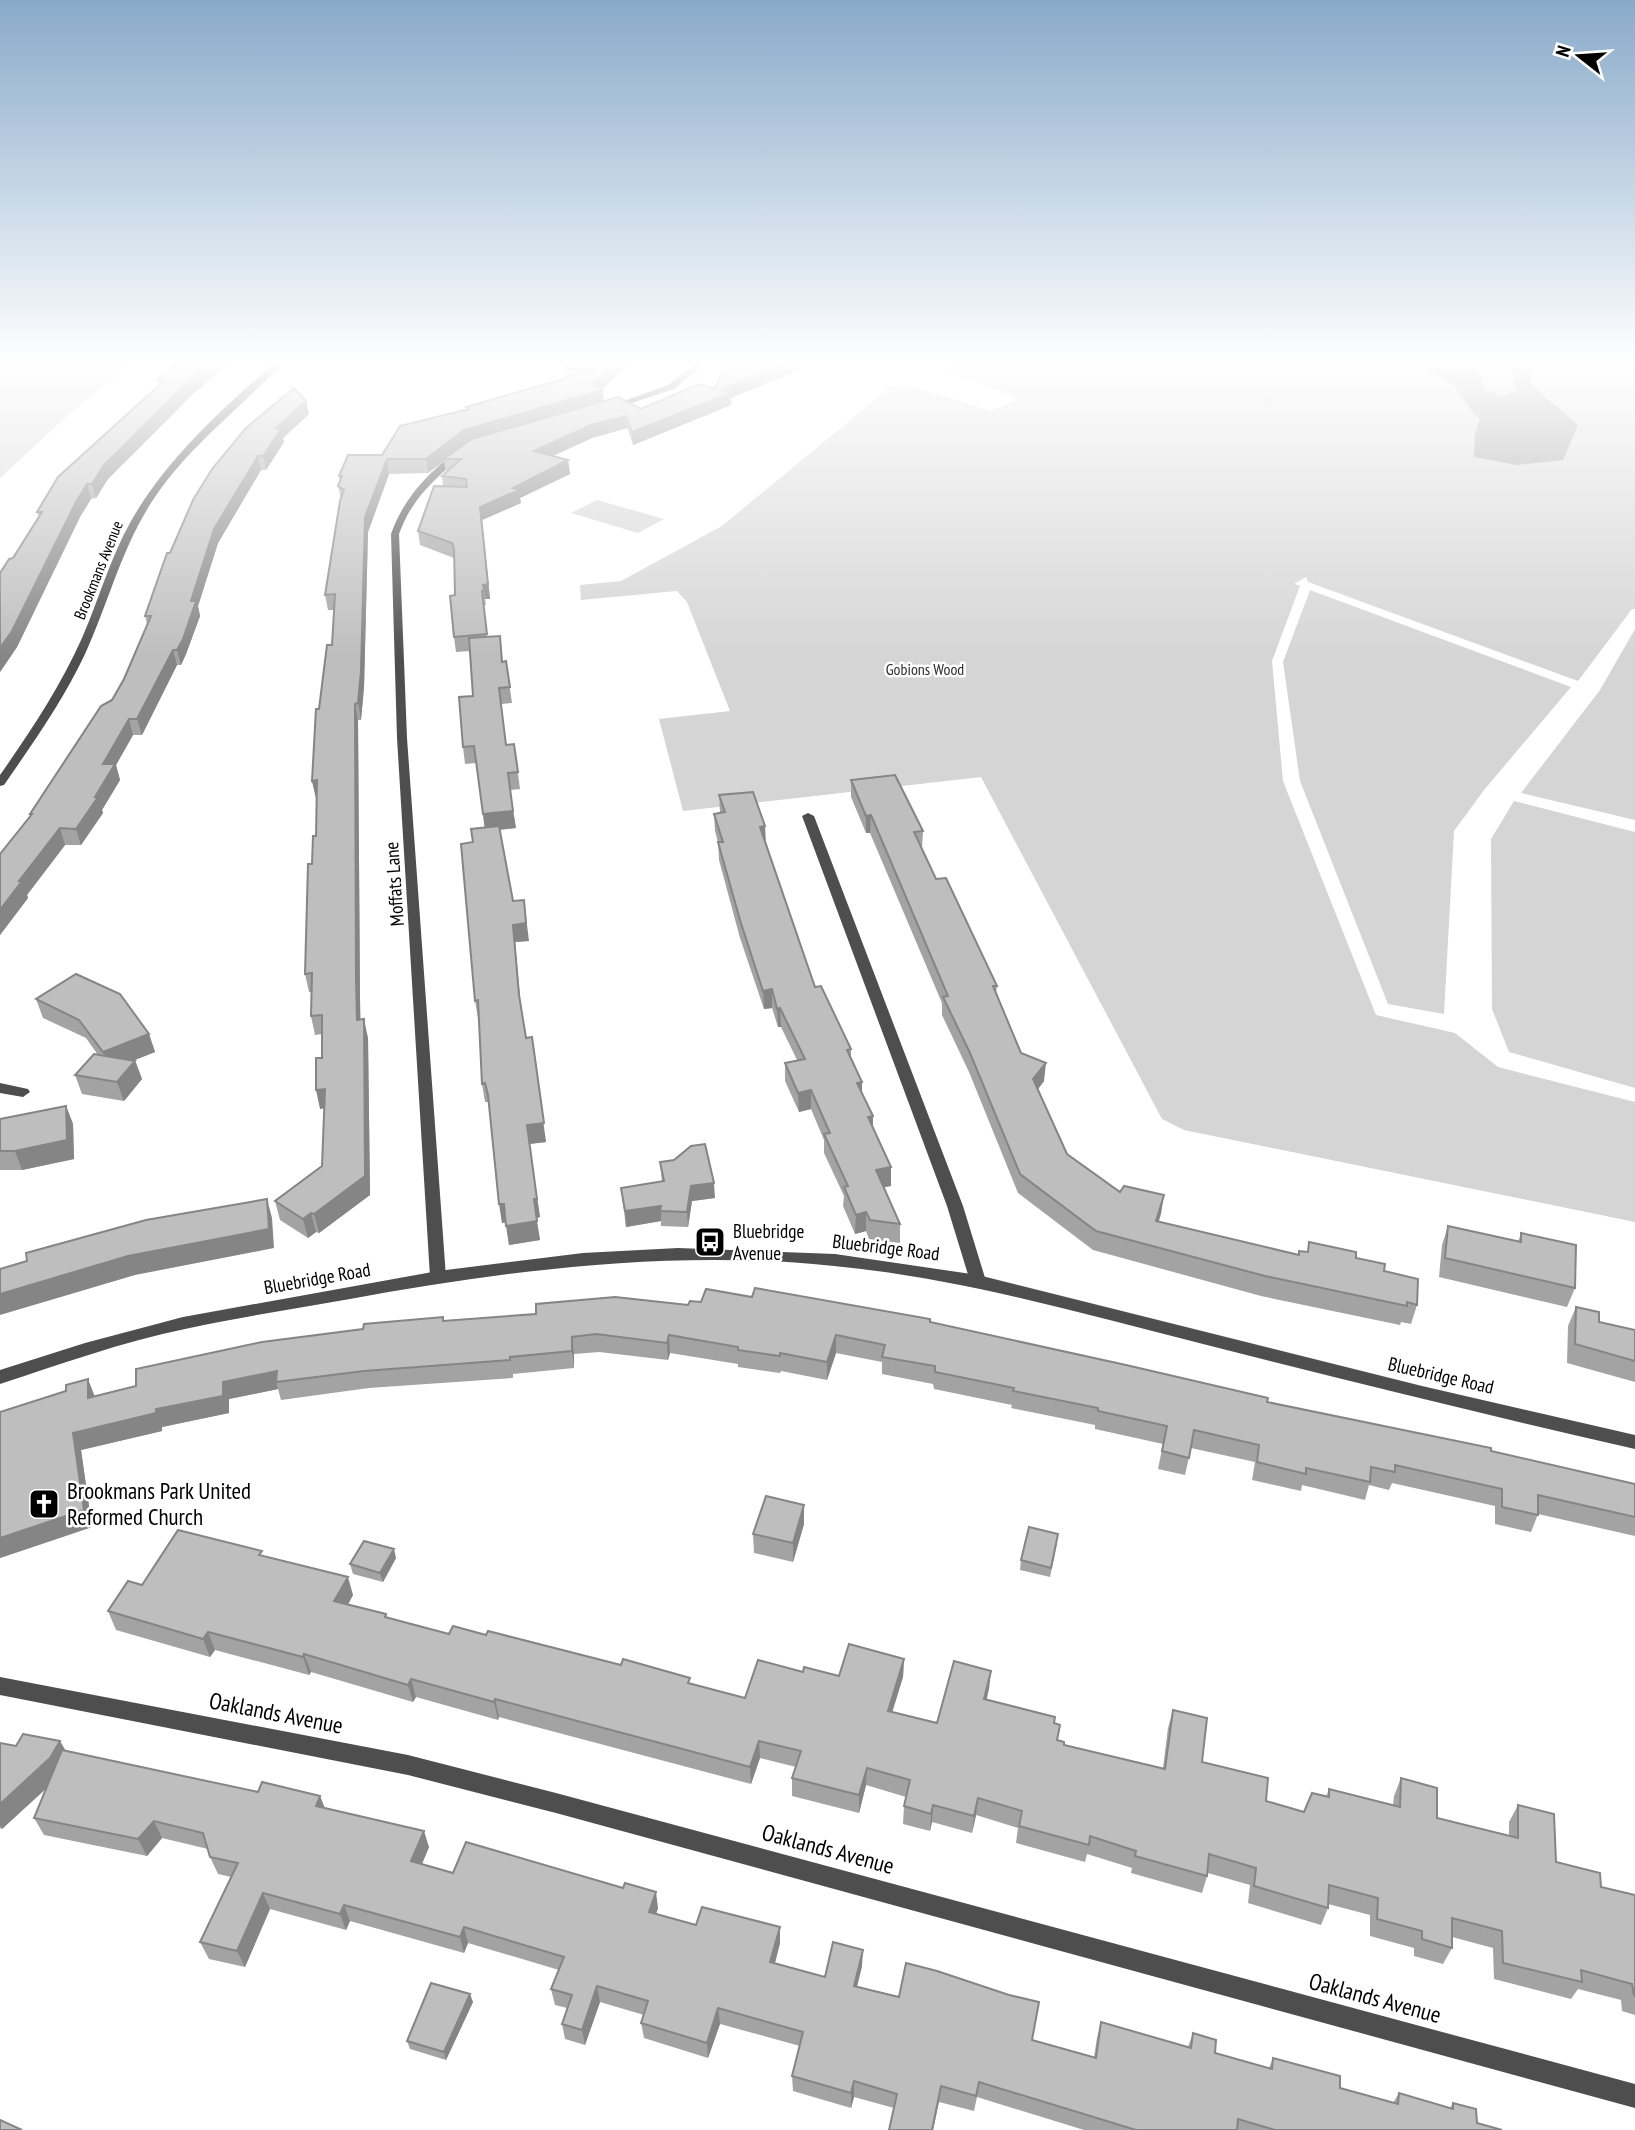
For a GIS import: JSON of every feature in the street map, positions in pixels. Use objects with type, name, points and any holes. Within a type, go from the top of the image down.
[{"type":"street","name":"Brookmans Avenue","points":[[0,783],[38,728],[74,664],[135,521],[164,479],[182,459]]},
{"type":"street","name":"Moffats Lane","points":[[438,1277],[398,646],[396,534],[399,519],[452,459]]},
{"type":"street","points":[[808,816],[955,1206],[978,1281]]},
{"type":"street","points":[[0,1088],[23,1092]]},
{"type":"street","name":"Bluebridge Road","points":[[0,1377],[85,1349],[183,1323],[438,1277],[583,1259],[678,1254],[835,1260],[978,1281],[1422,1392],[1635,1442]]},
{"type":"street","name":"Oaklands Avenue","points":[[0,1686],[425,1769],[1635,2096]]},
{"type":"green space","points":[[0,459],[20,459],[0,478]]},
{"type":"green space","name":"Gobions Wood","points":[[802,459],[1635,459],[1635,609],[1632,609],[1578,681],[1308,582],[1306,577],[1294,584],[1300,586],[1272,661],[1283,781],[1376,1015],[1455,1033],[1498,1067],[1635,1102],[1635,1222],[1184,1130],[1162,1119],[981,777],[683,811],[659,719],[730,711],[687,602],[677,591],[581,600],[580,585],[621,581],[722,526]]},
{"type":"green space","points":[[597,500],[664,519],[638,533],[571,513]]},
{"type":"green space","points":[[1310,590],[1571,687],[1484,790],[1454,831],[1444,1014],[1388,1004],[1300,781],[1283,662]]},
{"type":"green space","points":[[1635,629],[1635,820],[1521,793],[1600,690]]},
{"type":"green space","points":[[1514,801],[1635,832],[1635,1088],[1509,1052],[1492,1009],[1491,839]]},
{"type":"shaded area","points":[[1487,459],[1563,459],[1563,460],[1517,465]]},
{"type":"building","points":[[77,459],[110,459],[92,484],[87,484],[76,502],[12,631],[0,648],[0,573],[9,559],[13,558],[42,512],[37,512],[58,477]]},
{"type":"building","points":[[220,459],[256,459],[214,529],[191,601],[196,601],[183,639],[177,650],[173,650],[137,719],[129,719],[103,764],[115,764],[95,797],[98,797],[76,829],[60,828],[0,910],[0,854],[32,814],[101,706],[112,700],[124,679],[151,616],[145,616],[167,553],[170,553],[193,500]]},
{"type":"building","points":[[346,459],[387,459],[365,517],[361,671],[358,703],[355,704],[356,981],[357,1020],[364,1019],[365,1176],[314,1214],[311,1213],[303,1219],[275,1201],[322,1166],[325,1089],[316,1090],[316,1058],[322,1058],[322,1015],[311,1016],[312,973],[305,974],[308,864],[312,864],[313,836],[316,836],[317,780],[312,781],[316,709],[319,709],[327,645],[332,645],[335,594],[325,595],[344,490],[338,486],[342,476],[339,476]]},
{"type":"building","points":[[461,459],[568,460],[513,488],[519,490],[480,507],[488,584],[483,585],[482,591],[487,634],[454,637],[450,596],[455,595],[452,543],[418,531],[434,486],[467,487],[466,479],[442,476]]},
{"type":"building","points":[[500,636],[502,662],[506,661],[510,687],[499,688],[506,745],[514,744],[518,772],[508,773],[513,811],[483,814],[474,746],[463,747],[459,697],[473,696],[469,638]]},
{"type":"building","points":[[895,775],[923,831],[914,832],[936,879],[946,878],[997,986],[993,986],[1021,1053],[1046,1063],[1033,1079],[1067,1154],[1120,1192],[1124,1186],[1164,1195],[1156,1221],[1299,1255],[1299,1251],[1308,1252],[1309,1242],[1356,1252],[1356,1258],[1385,1264],[1384,1271],[1418,1279],[1417,1305],[1407,1302],[1407,1306],[1265,1276],[1096,1231],[1020,1174],[970,1053],[943,997],[948,996],[871,815],[866,816],[851,780]]},
{"type":"building","points":[[753,792],[765,826],[760,827],[815,987],[821,986],[851,1049],[847,1050],[862,1082],[857,1083],[873,1116],[868,1117],[891,1167],[876,1170],[900,1224],[870,1220],[866,1212],[856,1215],[844,1187],[848,1186],[824,1134],[830,1133],[811,1090],[798,1093],[785,1063],[805,1059],[780,1008],[777,1009],[772,989],[763,991],[718,842],[723,842],[714,814],[725,812],[719,795]]},
{"type":"building","points":[[499,826],[513,901],[524,900],[526,923],[513,925],[519,995],[526,1038],[532,1037],[544,1123],[527,1125],[537,1199],[534,1199],[537,1221],[506,1226],[504,1204],[499,1204],[488,1095],[485,1083],[482,1084],[478,1000],[475,1001],[461,844],[473,842],[471,829]]},
{"type":"building","points":[[76,974],[120,994],[149,1034],[103,1052],[79,1020],[36,999]]},
{"type":"building","points":[[94,1054],[135,1061],[117,1082],[75,1075]]},
{"type":"building","points":[[66,1106],[67,1140],[15,1151],[0,1151],[0,1119]]},
{"type":"building","points":[[705,1144],[714,1183],[691,1186],[687,1212],[660,1211],[661,1206],[625,1211],[621,1188],[664,1181],[660,1162],[674,1160],[691,1146]]},
{"type":"building","points":[[267,1199],[269,1229],[128,1256],[0,1294],[0,1269],[27,1261],[26,1253],[146,1220]]},
{"type":"building","points":[[1448,1226],[1521,1242],[1521,1233],[1576,1245],[1575,1288],[1445,1258]]},
{"type":"building","points":[[755,1288],[930,1319],[930,1322],[1268,1398],[1267,1402],[1491,1448],[1491,1451],[1635,1484],[1635,1517],[1538,1495],[1538,1515],[1502,1507],[1502,1489],[1395,1465],[1395,1472],[1371,1467],[1370,1482],[1306,1468],[1306,1474],[1257,1462],[1259,1445],[1194,1430],[1189,1458],[1162,1451],[1167,1426],[1098,1411],[1098,1408],[1013,1391],[1014,1388],[935,1372],[935,1366],[882,1357],[885,1345],[836,1335],[827,1362],[780,1353],[780,1356],[738,1350],[738,1347],[669,1335],[667,1343],[596,1334],[572,1337],[572,1351],[510,1357],[510,1360],[364,1371],[276,1382],[277,1371],[223,1382],[223,1396],[156,1409],[156,1413],[73,1433],[84,1510],[0,1538],[0,1412],[66,1391],[66,1385],[88,1379],[88,1398],[136,1386],[136,1369],[262,1342],[363,1329],[364,1324],[443,1317],[443,1321],[536,1314],[536,1304],[615,1297],[688,1305],[690,1301],[701,1302],[706,1289],[752,1297]]},
{"type":"building","points":[[1576,1307],[1599,1312],[1599,1322],[1635,1330],[1635,1361],[1575,1344]]},
{"type":"building","points":[[766,1496],[804,1505],[793,1543],[753,1534]]},
{"type":"building","points":[[1029,1527],[1058,1534],[1051,1568],[1021,1560]]},
{"type":"building","points":[[178,1530],[262,1551],[259,1555],[348,1577],[334,1601],[386,1614],[385,1617],[449,1634],[453,1626],[486,1635],[488,1631],[621,1665],[623,1659],[690,1678],[688,1683],[745,1698],[758,1660],[803,1672],[804,1667],[839,1676],[849,1644],[904,1659],[888,1711],[937,1723],[954,1661],[991,1671],[984,1699],[1055,1717],[1054,1723],[1060,1725],[1057,1740],[1064,1742],[1064,1745],[1165,1769],[1173,1710],[1207,1718],[1202,1762],[1268,1778],[1266,1801],[1304,1812],[1312,1793],[1329,1797],[1329,1789],[1400,1807],[1401,1778],[1437,1788],[1437,1818],[1518,1838],[1518,1805],[1554,1814],[1556,1862],[1600,1873],[1601,1887],[1635,1895],[1635,1996],[1632,1984],[1581,1970],[1582,1982],[1503,1963],[1502,1931],[1452,1918],[1452,1948],[1422,1939],[1422,1931],[1377,1919],[1378,1898],[1329,1885],[1328,1908],[1254,1886],[1256,1868],[1209,1854],[1207,1876],[1135,1856],[1136,1851],[1090,1836],[1089,1845],[1019,1826],[1022,1811],[978,1798],[974,1816],[933,1805],[931,1814],[904,1806],[910,1780],[867,1768],[859,1795],[792,1778],[801,1751],[759,1741],[750,1767],[495,1699],[494,1702],[411,1679],[408,1685],[304,1654],[303,1657],[208,1632],[203,1639],[108,1611],[128,1581],[142,1585]]},
{"type":"building","points":[[364,1541],[394,1549],[380,1573],[350,1564]]},
{"type":"building","points":[[23,1734],[60,1741],[50,1758],[0,1804],[0,1743],[16,1746]]},
{"type":"building","points":[[62,1750],[258,1792],[262,1782],[320,1796],[316,1806],[424,1831],[411,1861],[453,1873],[466,1842],[623,1888],[625,1883],[656,1892],[649,1912],[696,1925],[702,1907],[780,1927],[770,1962],[825,1977],[833,1942],[863,1950],[854,1986],[899,1997],[906,1963],[937,1971],[1039,2002],[1032,2040],[1096,2058],[1101,2022],[1191,2048],[1193,2033],[1216,2040],[1215,2053],[1272,2069],[1273,2058],[1340,2076],[1340,2088],[1398,2104],[1399,2093],[1453,2109],[1453,2103],[1476,2109],[1477,2123],[1502,2130],[1275,2130],[1238,2119],[1237,2130],[1136,2130],[979,2082],[976,2096],[941,2086],[932,2130],[889,2130],[897,2094],[854,2081],[851,2093],[792,2076],[803,2032],[718,2008],[707,2043],[641,2023],[648,2001],[597,1986],[582,2030],[562,2024],[572,1995],[551,1989],[564,1957],[464,1927],[460,1937],[344,1905],[340,1914],[263,1893],[237,1951],[200,1942],[238,1863],[210,1857],[203,1833],[154,1821],[138,1839],[34,1818]]},
{"type":"building","points":[[431,1983],[470,1994],[444,2052],[407,2041]]},
{"type":"building","points":[[0,2120],[22,2130],[0,2130]]},
{"type":"place","name":"Bluebridge Avenue","points":[[710,1242]]},
{"type":"place","name":"Brookmans Park United Reformed Church","points":[[44,1504]]}]
